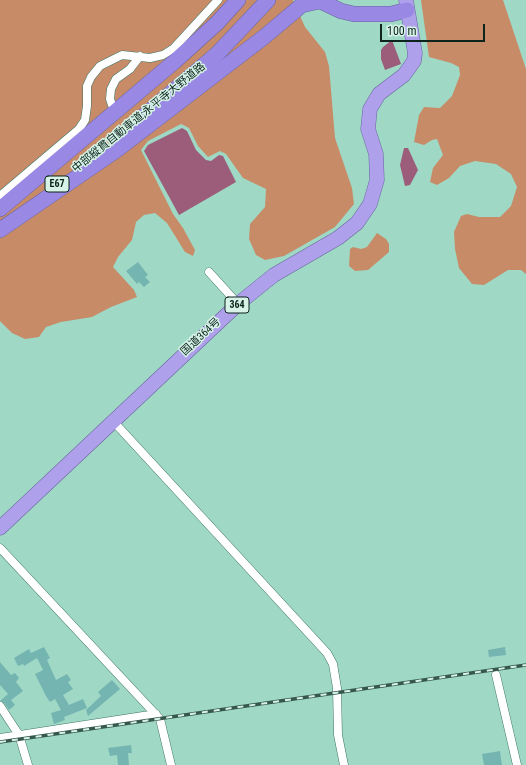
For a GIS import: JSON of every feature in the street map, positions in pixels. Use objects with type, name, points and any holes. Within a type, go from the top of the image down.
[{"type":"highway","points":[[0,209],[174,62],[217,24],[238,0]]},
{"type":"highway","name":"中部縦貫自動車道;永平寺大野道路","points":[[0,225],[115,145],[191,84],[268,0]]},
{"type":"highway","points":[[191,84],[264,37],[302,5],[322,0],[355,7],[407,5]]},
{"type":"highway","name":"国道364号","points":[[0,528],[238,304],[290,265],[348,231],[364,214],[375,192],[377,180],[376,154],[368,129],[370,109],[379,94],[404,75],[410,69],[414,61],[415,53],[407,5]]},
{"type":"highway","points":[[0,230],[115,145]]},
{"type":"street","points":[[0,196],[79,129],[85,120],[87,86],[91,77],[100,66],[122,55],[150,58],[163,55],[174,48],[218,0]]},
{"type":"street","points":[[112,106],[110,99],[111,89],[116,79],[130,69],[140,56]]},
{"type":"street","points":[[208,272],[238,304]]},
{"type":"street","points":[[113,421],[327,653],[333,664],[337,688],[338,735],[344,765]]},
{"type":"street","points":[[0,548],[156,714],[162,725],[171,765]]},
{"type":"street","points":[[496,675],[518,765]]},
{"type":"street","points":[[0,706],[19,735],[28,765]]},
{"type":"street","points":[[0,738],[156,714]]},
{"type":"shaded area","points":[[0,0],[293,0],[305,27],[325,52],[329,66],[335,138],[352,188],[354,204],[335,227],[284,256],[265,260],[256,255],[249,239],[250,224],[265,207],[266,189],[243,178],[226,154],[220,151],[208,157],[198,146],[189,128],[181,124],[148,141],[141,150],[173,214],[183,228],[195,250],[193,256],[185,252],[167,223],[155,213],[144,215],[136,222],[132,240],[118,257],[113,267],[134,290],[137,297],[111,307],[92,317],[61,322],[46,327],[39,337],[25,339],[12,333],[0,321]]},
{"type":"shaded area","points":[[421,0],[503,0],[526,69],[526,274],[521,270],[508,270],[484,285],[472,284],[459,268],[455,249],[454,232],[461,216],[467,214],[479,217],[500,217],[511,206],[517,187],[511,174],[496,164],[475,161],[460,166],[449,178],[437,185],[430,182],[433,168],[443,155],[437,139],[424,145],[414,142],[419,115],[424,107],[440,108],[452,96],[460,75],[459,67],[451,63],[429,57]]},
{"type":"shaded area","points":[[392,40],[401,64],[385,70],[381,59],[381,50]]},
{"type":"shaded area","points":[[182,128],[187,131],[196,150],[206,160],[211,161],[219,155],[223,156],[236,182],[179,215],[144,151],[148,145]]},
{"type":"shaded area","points":[[404,148],[408,148],[418,170],[410,185],[405,186],[400,165]]},
{"type":"shaded area","points":[[377,233],[386,239],[389,244],[389,252],[368,270],[355,271],[349,266],[350,249],[353,247],[361,249],[367,247]]},
{"type":"building","points":[[138,262],[148,275],[145,277],[150,282],[144,287],[139,282],[137,284],[126,271]]},
{"type":"building","points":[[44,647],[50,658],[47,660],[56,680],[67,674],[71,680],[68,682],[73,689],[63,695],[69,705],[83,699],[87,708],[64,717],[65,720],[54,724],[51,713],[61,710],[55,699],[50,702],[35,674],[43,670],[37,658],[24,666],[23,664],[18,666],[14,658],[29,649],[31,653]]},
{"type":"building","points":[[505,647],[506,655],[489,657],[488,650]]},
{"type":"building","points":[[0,662],[11,675],[15,673],[19,678],[16,682],[23,691],[11,700],[15,705],[9,710],[4,703],[0,701],[8,694],[0,685]]},
{"type":"building","points":[[112,680],[120,689],[88,716],[86,710],[101,696],[98,692]]},
{"type":"building","points":[[131,745],[132,753],[128,753],[129,765],[118,765],[117,755],[110,756],[108,748]]},
{"type":"building","points":[[500,751],[502,765],[484,765],[482,754]]},
{"type":"railway","points":[[0,742],[526,665]]}]
